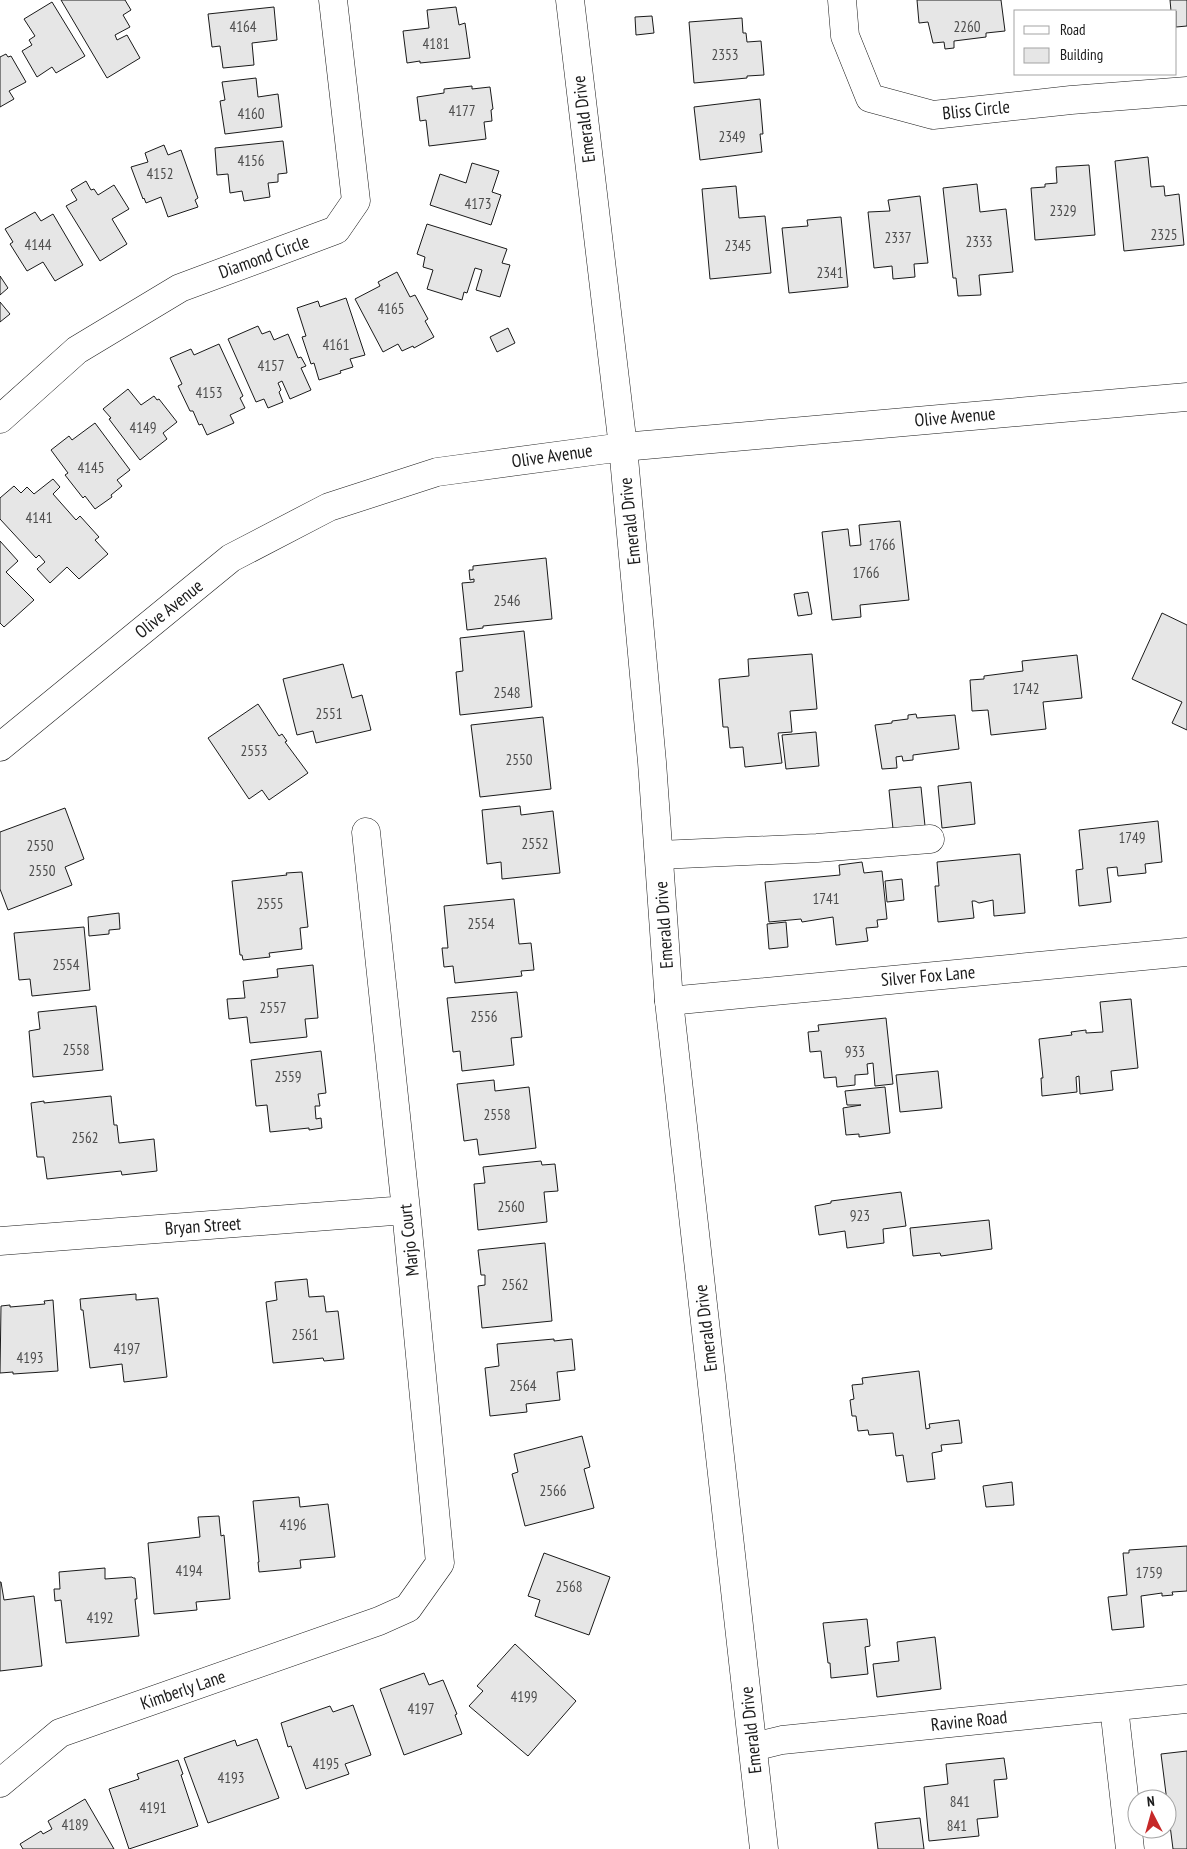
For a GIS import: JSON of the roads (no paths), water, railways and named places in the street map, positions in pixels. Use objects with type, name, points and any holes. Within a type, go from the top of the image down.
[{"type":"street","name":"Diamond Circle","points":[[0,419],[77,350],[180,288],[336,230],[356,201],[333,0]]},
{"type":"street","name":"Emerald Drive","points":[[570,0],[623,447],[649,724],[669,1001],[764,1849]]},
{"type":"street","name":"Bliss Circle","points":[[842,0],[845,36],[870,98],[933,115],[1071,100],[1187,92]]},
{"type":"street","name":"Olive Avenue","points":[[0,747],[231,558],[329,507],[438,472],[623,447],[1187,397]]},
{"type":"street","name":"Marjo Court","points":[[366,832],[406,1210],[440,1563],[408,1608],[379,1621]]},
{"type":"street","points":[[659,855],[817,848],[930,839]]},
{"type":"street","name":"Silver Fox Lane","points":[[669,1001],[1187,952]]},
{"type":"street","name":"Bryan Street","points":[[0,1241],[406,1210]]},
{"type":"street","name":"Kimberly Lane","points":[[0,1783],[60,1733],[379,1621]]},
{"type":"street","name":"Ravine Road","points":[[753,1747],[782,1740],[1187,1699]]},
{"type":"street","points":[[1114,1707],[1130,1849]]}]
